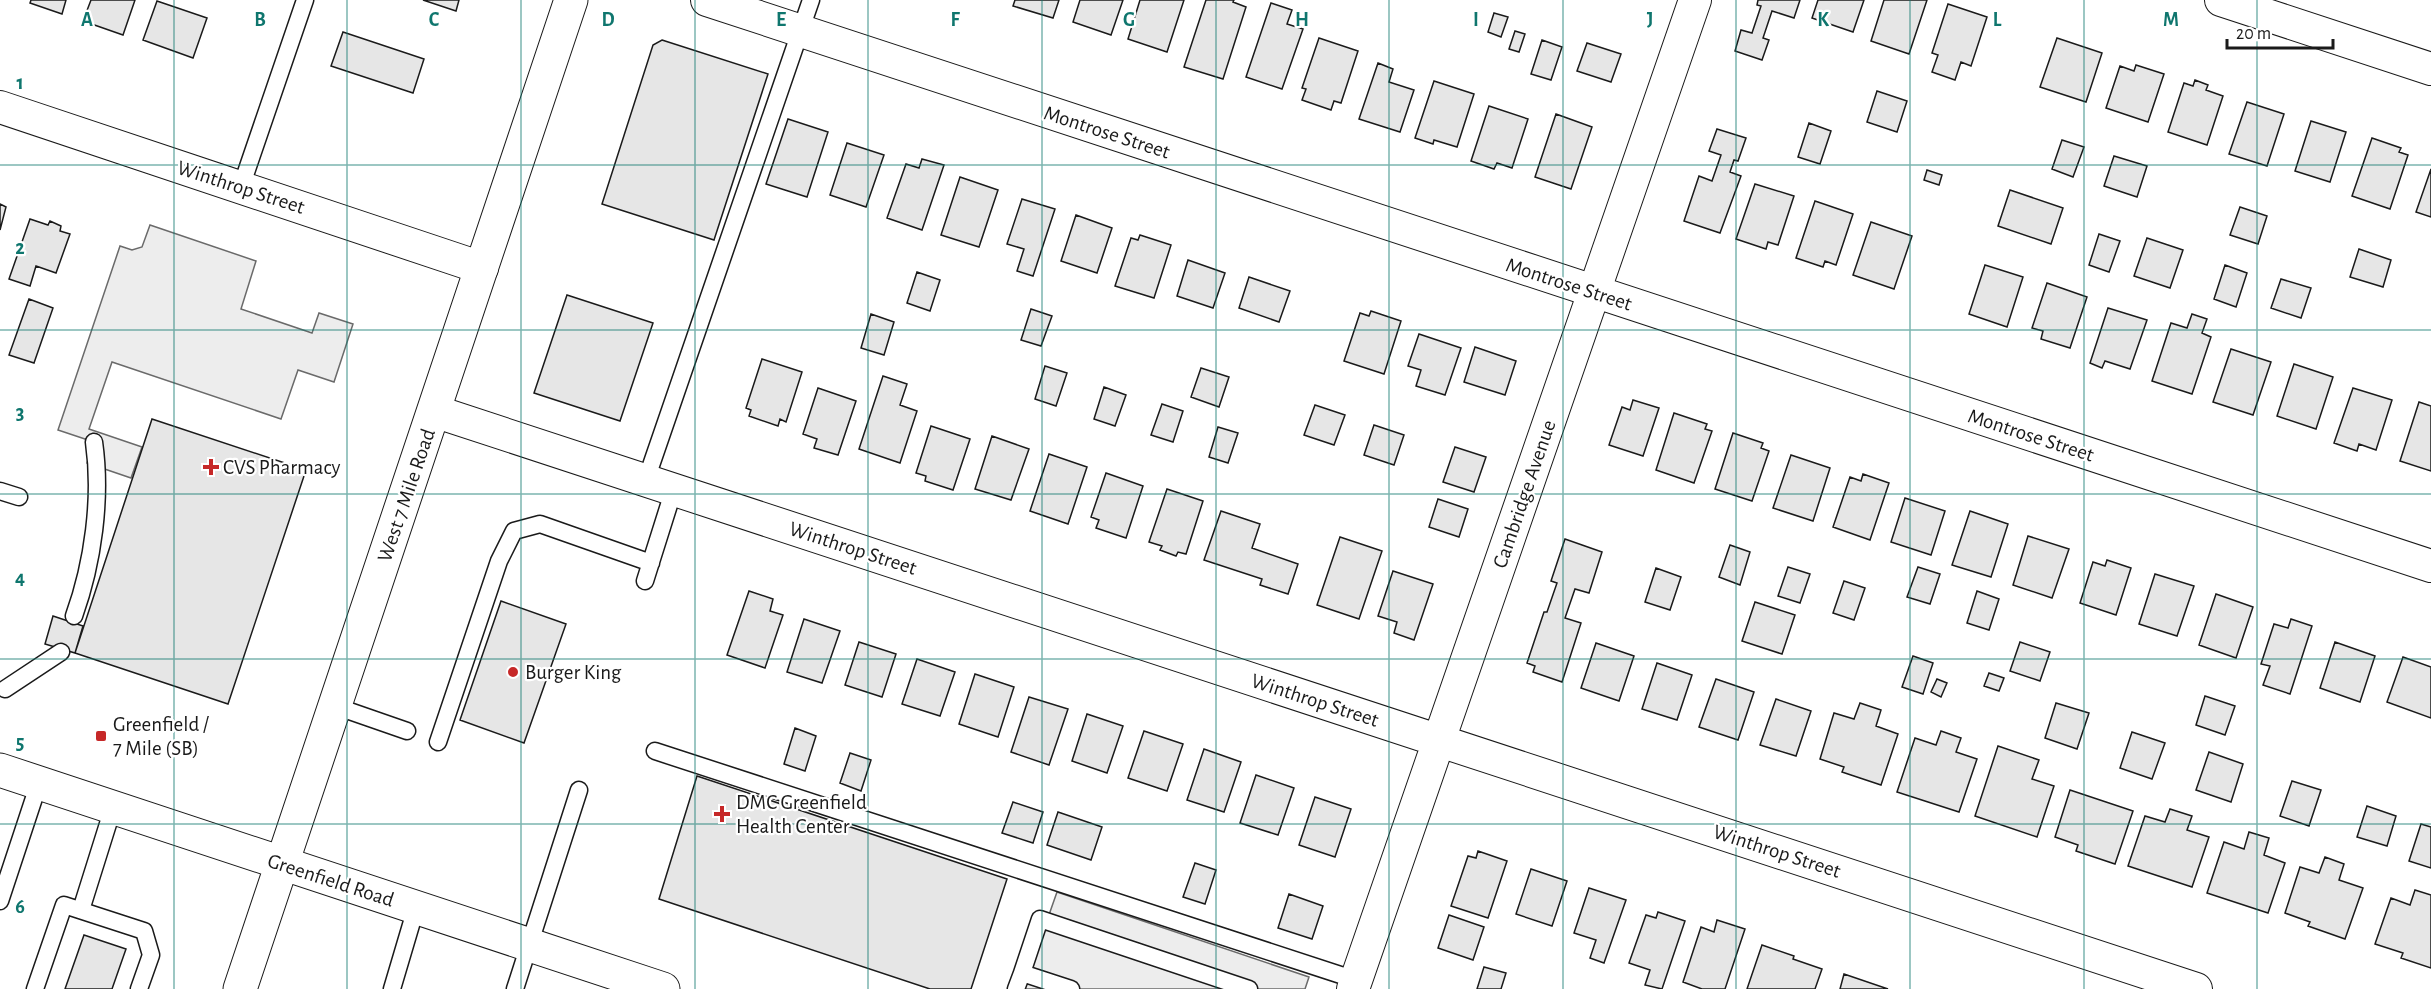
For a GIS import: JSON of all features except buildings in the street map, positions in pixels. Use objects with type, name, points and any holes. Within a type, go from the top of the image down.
[{"type":"main road","name":"West 7 Mile Road","points":[[240,989],[571,0]]},
{"type":"main road","name":"Greenfield Road","points":[[0,770],[663,989]]},
{"type":"street","name":"Montrose Street","points":[[707,0],[2431,566]]},
{"type":"street","name":"Cambridge Avenue","points":[[1354,984],[1695,0]]},
{"type":"street","points":[[2221,0],[2431,69]]},
{"type":"street","name":"Winthrop Street","points":[[0,107],[482,268]]},
{"type":"street","name":"Winthrop Street","points":[[434,411],[2196,989]]},
{"type":"lane","points":[[241,187],[305,0]]},
{"type":"lane","points":[[645,581],[651,563],[660,485],[811,0]]},
{"type":"lane","points":[[74,616],[85,585],[95,514],[97,461],[94,442]]},
{"type":"lane","points":[[0,491],[19,497]]},
{"type":"lane","points":[[438,742],[499,561],[514,531],[540,525],[651,563]]},
{"type":"lane","points":[[5,688],[60,652]]},
{"type":"lane","points":[[335,706],[407,731]]},
{"type":"lane","points":[[655,751],[1354,984]]},
{"type":"lane","points":[[0,900],[39,783]]},
{"type":"lane","points":[[515,989],[579,789]]},
{"type":"lane","points":[[81,910],[113,808]]},
{"type":"lane","points":[[35,989],[63,905],[144,931],[151,955],[139,989]]},
{"type":"lane","points":[[392,989],[417,908]]},
{"type":"lane","points":[[1071,989],[1019,981],[1040,919],[1249,989]]},
{"type":"shaded area","points":[[150,225],[256,261],[241,309],[312,333],[319,313],[353,324],[334,382],[298,370],[281,419],[112,362],[89,429],[142,447],[131,478],[87,463],[94,442],[58,430],[120,246],[132,250],[142,247]]},
{"type":"shaded area","points":[[1057,892],[1309,977],[1305,989],[1023,989]]},
{"type":"place","name":"CVS Pharmacy","points":[[211,467]]},
{"type":"place","name":"Burger King","points":[[513,672]]},
{"type":"place","name":"Greenfield / 7 Mile (SB)","points":[[101,736]]},
{"type":"place","name":"DMC Greenfield Health Center","points":[[722,814]]}]
